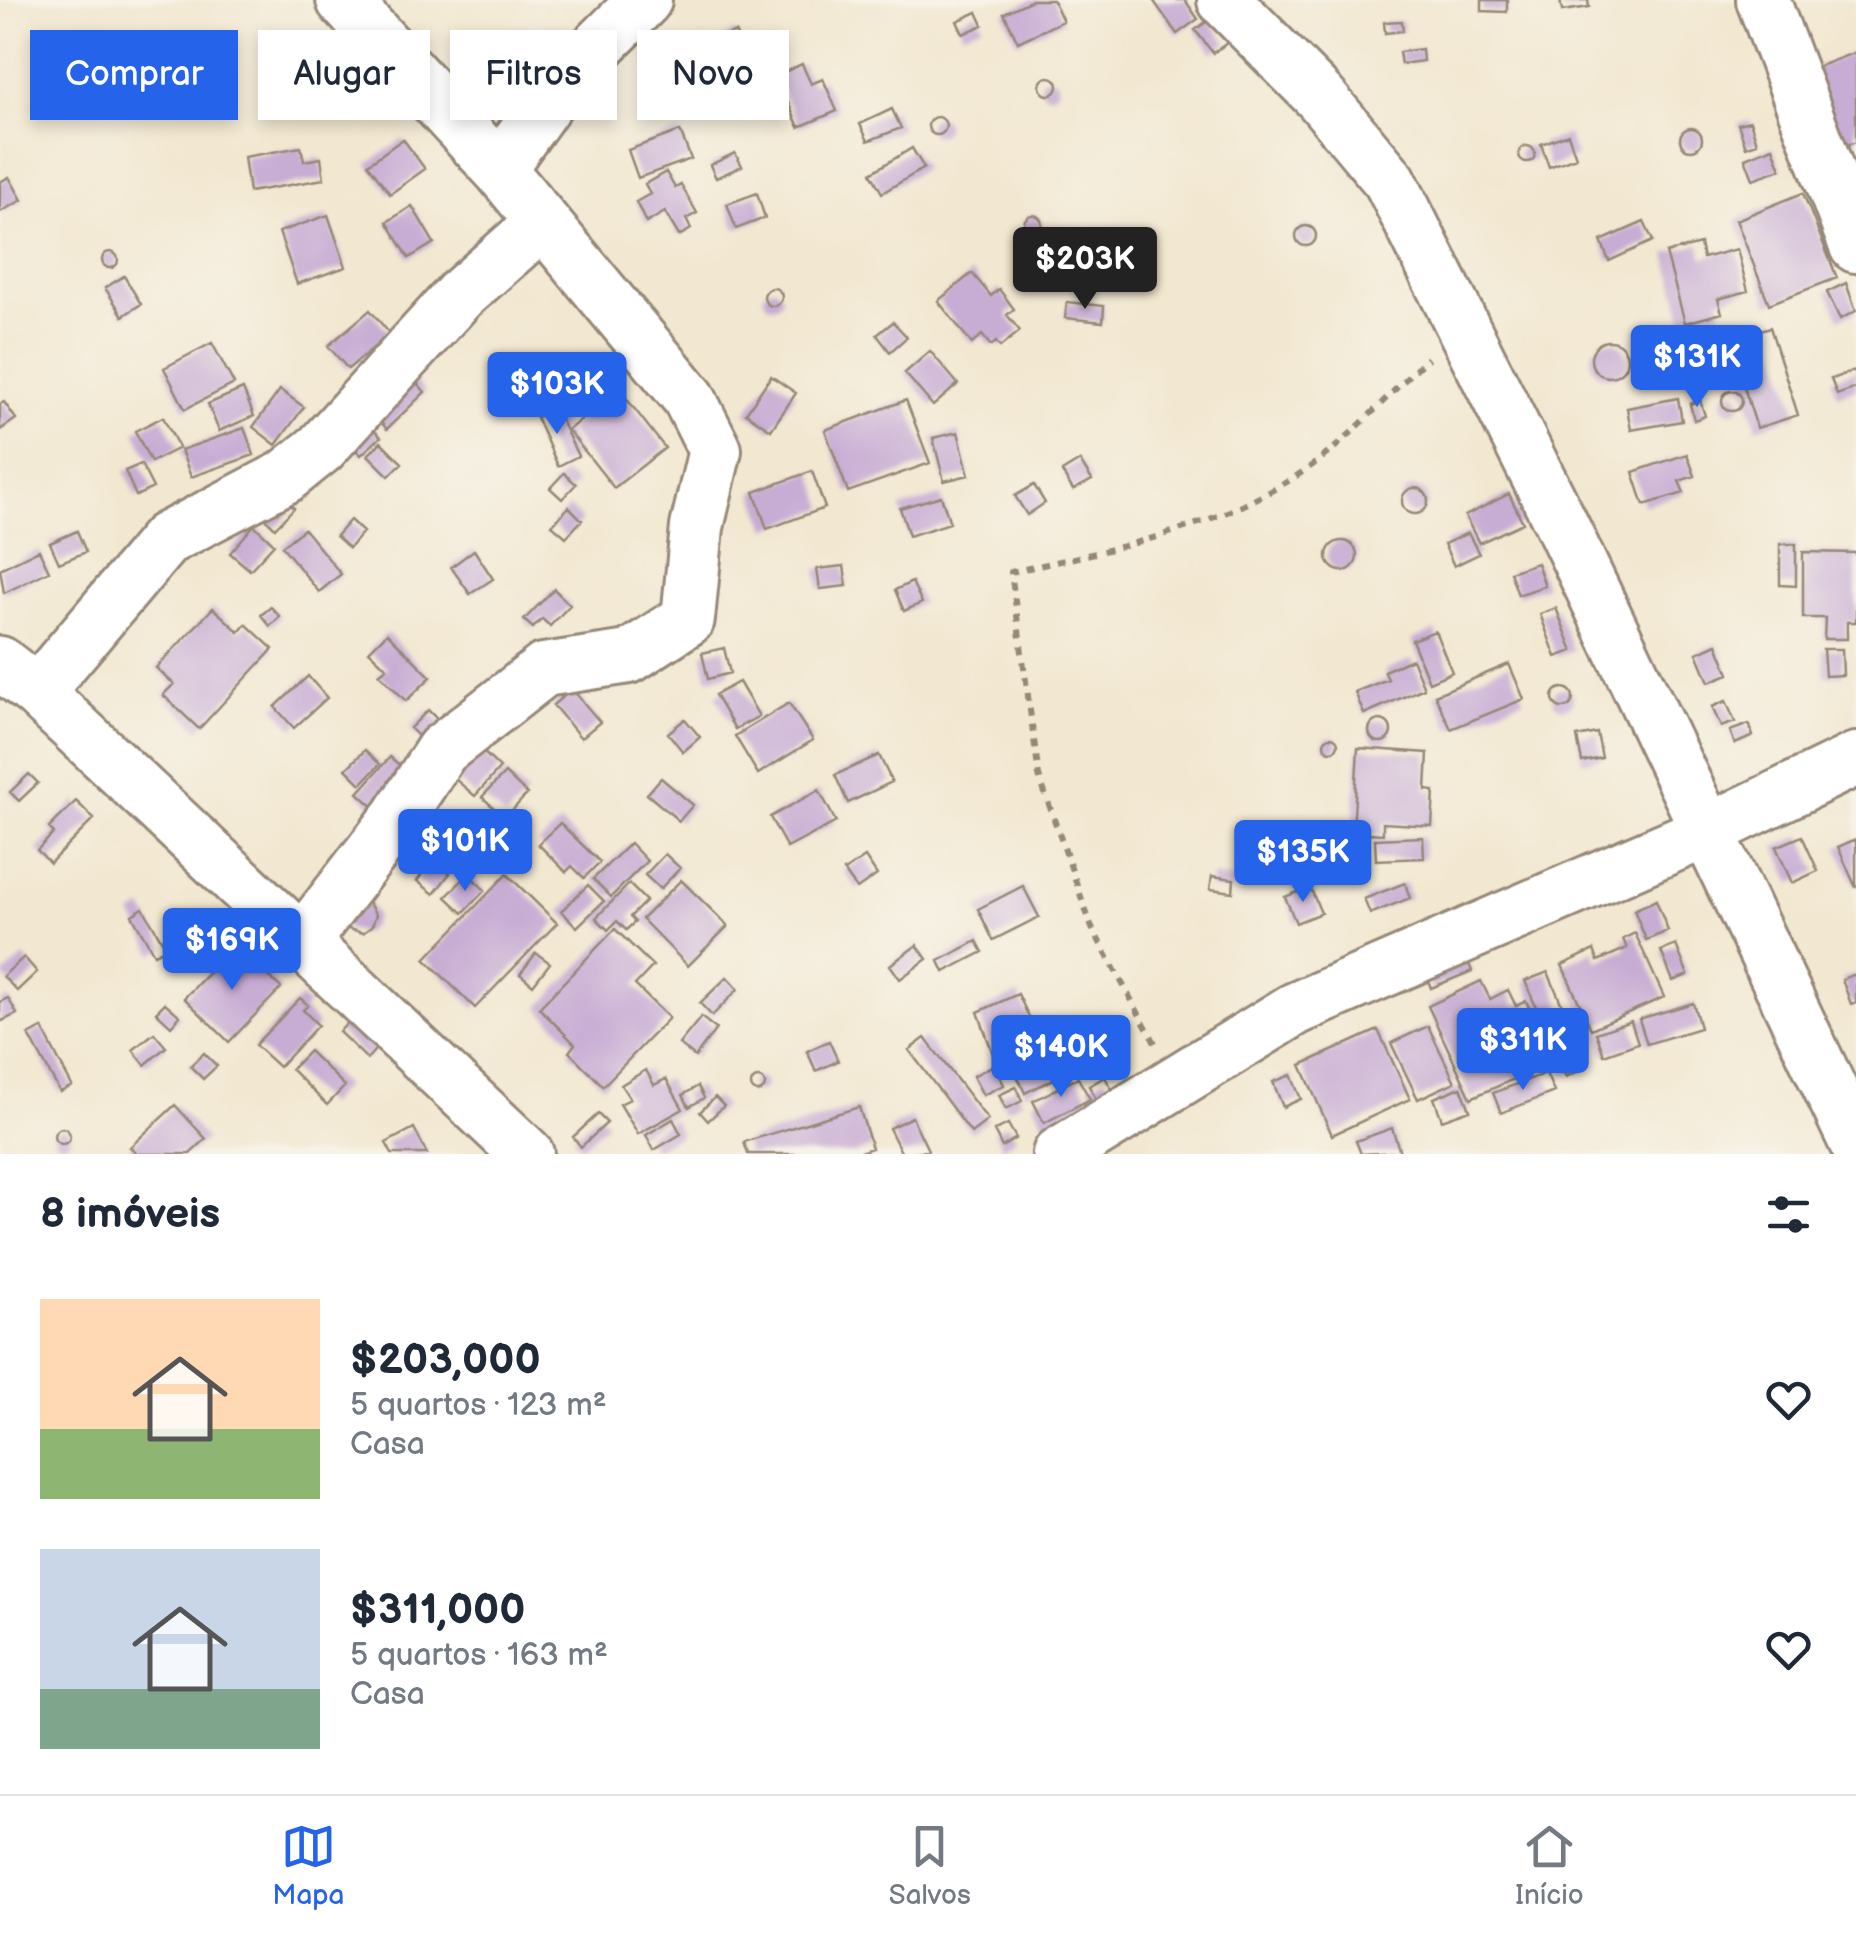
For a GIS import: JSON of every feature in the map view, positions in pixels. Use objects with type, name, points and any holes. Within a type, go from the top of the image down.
[{"type":"street","points":[[302,942],[398,818],[442,750],[544,670],[629,657],[688,619],[697,526],[715,450],[689,398],[499,169],[343,0]]},
{"type":"street","points":[[499,169],[559,85],[644,0]]},
{"type":"street","points":[[1224,0],[1320,98],[1390,181],[1856,1142]]},
{"type":"street","points":[[1763,0],[1856,246]]},
{"type":"street","points":[[527,1154],[19,678],[166,539],[270,485],[320,448],[460,295],[543,222]]},
{"type":"street","points":[[1059,1154],[1295,1009],[1707,831],[1856,758]]},
{"type":"path","points":[[1177,1083],[1092,928],[1039,776],[1011,572],[1156,540],[1231,511],[1306,470],[1462,326]]},
{"type":"building","points":[[1032,0],[1053,0],[1063,21],[1018,42],[1004,13]]},
{"type":"building","points":[[1153,0],[1185,0],[1198,19],[1177,34]]},
{"type":"building","points":[[1482,0],[1507,0],[1507,12],[1482,11]]},
{"type":"building","points":[[1560,0],[1588,0],[1589,7],[1562,11]]},
{"type":"building","points":[[977,12],[983,25],[963,34],[957,21]]},
{"type":"building","points":[[1209,20],[1227,43],[1213,53],[1195,30]]},
{"type":"building","points":[[1402,21],[1403,31],[1385,33],[1384,22]]},
{"type":"building","points":[[1422,49],[1423,61],[1401,64],[1399,52]]},
{"type":"building","points":[[1856,52],[1856,142],[1838,148],[1809,70]]},
{"type":"building","points":[[802,64],[811,84],[823,79],[837,111],[799,127],[789,105],[789,70]]},
{"type":"building","points":[[1049,77],[1056,79],[1056,93],[1049,95],[1042,93],[1040,86],[1042,79]]},
{"type":"building","points":[[892,109],[901,128],[868,141],[860,124]]},
{"type":"building","points":[[937,117],[946,126],[937,135],[928,126]]},
{"type":"building","points":[[1750,121],[1757,143],[1746,147],[1738,124]]},
{"type":"building","points":[[1691,128],[1699,131],[1699,147],[1691,150],[1683,147],[1680,139],[1683,131]]},
{"type":"building","points":[[680,131],[691,159],[638,178],[628,150]]},
{"type":"building","points":[[1568,134],[1576,157],[1549,167],[1541,144]]},
{"type":"building","points":[[403,139],[425,169],[390,194],[368,164]]},
{"type":"building","points":[[1527,146],[1535,154],[1527,162],[1519,154]]},
{"type":"building","points":[[301,147],[304,161],[321,158],[324,179],[249,192],[244,157]]},
{"type":"building","points":[[1773,147],[1781,169],[1753,179],[1745,158]]},
{"type":"building","points":[[912,148],[924,168],[882,193],[871,173]]},
{"type":"building","points":[[735,153],[742,166],[716,178],[710,165]]},
{"type":"building","points":[[666,172],[675,188],[681,185],[697,213],[686,219],[691,229],[679,236],[665,212],[646,223],[636,202],[650,194],[645,184]]},
{"type":"building","points":[[9,177],[22,200],[0,212],[0,182]]},
{"type":"building","points":[[757,193],[765,218],[736,229],[727,204]]},
{"type":"building","points":[[1803,193],[1837,278],[1769,304],[1736,220]]},
{"type":"building","points":[[412,206],[434,243],[409,258],[387,222]]},
{"type":"building","points":[[328,215],[346,267],[297,284],[279,232]]},
{"type":"building","points":[[1033,215],[1042,224],[1033,233],[1024,224]]},
{"type":"building","points":[[1644,222],[1653,241],[1609,261],[1601,241]]},
{"type":"building","points":[[1306,226],[1316,236],[1306,246],[1296,236]]},
{"type":"building","points":[[1700,244],[1703,258],[1737,249],[1748,291],[1718,299],[1722,313],[1685,323],[1666,253]]},
{"type":"building","points":[[110,252],[118,260],[110,268],[102,260]]},
{"type":"building","points":[[972,273],[991,296],[999,289],[1014,309],[1007,315],[1020,331],[1000,347],[996,342],[991,346],[982,335],[972,344],[938,301]]},
{"type":"building","points":[[124,276],[141,304],[123,316],[105,288]]},
{"type":"building","points":[[1846,283],[1856,311],[1840,319],[1827,292]]},
{"type":"building","points":[[773,288],[782,297],[773,306],[764,297]]},
{"type":"building","points":[[1067,302],[1104,306],[1103,322],[1065,318]]},
{"type":"building","points":[[370,310],[390,334],[348,369],[328,346]]},
{"type":"building","points":[[893,322],[907,337],[890,352],[877,335]]},
{"type":"building","points":[[1770,327],[1798,415],[1757,428],[1729,340]]},
{"type":"building","points":[[1609,341],[1622,346],[1627,359],[1622,372],[1609,377],[1596,372],[1591,359],[1596,346]]},
{"type":"building","points":[[212,343],[234,384],[185,409],[164,368]]},
{"type":"building","points":[[930,351],[958,384],[933,406],[905,373]]},
{"type":"building","points":[[405,370],[425,392],[387,429],[367,407]]},
{"type":"building","points":[[1856,370],[1856,388],[1837,395],[1831,379]]},
{"type":"building","points":[[771,376],[796,393],[771,430],[746,413]]},
{"type":"building","points":[[542,387],[549,394],[542,401],[535,394]]},
{"type":"building","points":[[243,389],[254,416],[219,431],[208,404]]},
{"type":"building","points":[[619,389],[665,448],[614,488],[568,430]]},
{"type":"building","points":[[280,390],[304,407],[276,445],[253,427]]},
{"type":"building","points":[[1732,391],[1742,401],[1732,411],[1722,401]]},
{"type":"building","points":[[1678,398],[1682,421],[1631,430],[1627,408]]},
{"type":"building","points":[[906,400],[930,463],[848,492],[825,430]]},
{"type":"building","points":[[1700,400],[1705,416],[1694,420],[1690,404]]},
{"type":"building","points":[[4,402],[16,419],[0,430],[0,404]]},
{"type":"building","points":[[555,408],[578,456],[558,466],[536,417]]},
{"type":"building","points":[[163,417],[179,448],[151,462],[135,431]]},
{"type":"building","points":[[365,420],[381,437],[361,455],[345,438]]},
{"type":"building","points":[[244,428],[254,455],[191,477],[181,450]]},
{"type":"building","points":[[958,432],[969,475],[944,481],[933,438]]},
{"type":"building","points":[[381,442],[402,463],[389,476],[368,455]]},
{"type":"building","points":[[1687,454],[1695,476],[1679,481],[1684,493],[1644,505],[1633,472]]},
{"type":"building","points":[[1080,461],[1092,480],[1073,490],[1062,472]]},
{"type":"building","points":[[141,464],[153,488],[136,496],[125,471]]},
{"type":"building","points":[[812,471],[825,508],[767,529],[754,492]]},
{"type":"building","points":[[564,473],[576,484],[562,499],[550,488]]},
{"type":"building","points":[[1034,485],[1045,503],[1027,515],[1015,496]]},
{"type":"building","points":[[1415,488],[1424,492],[1428,501],[1424,510],[1415,514],[1406,510],[1402,501],[1406,492]]},
{"type":"building","points":[[1509,494],[1523,523],[1479,543],[1465,516]]},
{"type":"building","points":[[279,496],[294,508],[275,528],[262,515]]},
{"type":"building","points":[[941,496],[950,523],[909,536],[900,508]]},
{"type":"building","points":[[569,507],[582,520],[566,537],[552,525]]},
{"type":"building","points":[[350,520],[363,532],[349,548],[336,536]]},
{"type":"building","points":[[254,525],[274,544],[250,570],[230,553]]},
{"type":"building","points":[[304,529],[341,574],[319,592],[282,546]]},
{"type":"building","points":[[77,531],[86,552],[59,563],[50,543]]},
{"type":"building","points":[[1468,533],[1479,554],[1454,566],[1444,544]]},
{"type":"building","points":[[1342,541],[1356,550],[1357,556],[1348,570],[1342,571],[1328,562],[1327,556],[1336,542]]},
{"type":"building","points":[[1780,544],[1796,544],[1796,586],[1780,585]]},
{"type":"building","points":[[39,550],[49,571],[4,593],[0,569]]},
{"type":"building","points":[[474,550],[493,579],[470,594],[451,567]]},
{"type":"building","points":[[1803,552],[1856,553],[1856,622],[1847,622],[1847,639],[1824,639],[1825,618],[1803,618]]},
{"type":"building","points":[[1537,563],[1545,586],[1518,595],[1510,572]]},
{"type":"building","points":[[844,566],[847,586],[820,589],[817,569]]},
{"type":"building","points":[[912,582],[922,603],[904,611],[895,590]]},
{"type":"building","points":[[554,589],[570,605],[550,626],[542,619],[533,628],[524,620]]},
{"type":"building","points":[[271,607],[280,617],[270,626],[261,615]]},
{"type":"building","points":[[213,608],[239,632],[246,624],[273,649],[199,729],[163,695],[174,684],[156,668]]},
{"type":"building","points":[[1556,608],[1573,651],[1556,657],[1540,614]]},
{"type":"building","points":[[1435,631],[1452,672],[1429,682],[1412,640]]},
{"type":"building","points":[[387,633],[431,677],[406,701],[379,674],[387,668],[369,651]]},
{"type":"building","points":[[1717,644],[1729,674],[1709,682],[1697,653]]},
{"type":"building","points":[[724,648],[730,673],[708,679],[702,653]]},
{"type":"building","points":[[1823,649],[1842,649],[1843,675],[1825,676]]},
{"type":"building","points":[[1412,659],[1424,688],[1364,714],[1355,692],[1388,679],[1384,671]]},
{"type":"building","points":[[1509,664],[1524,699],[1451,729],[1435,695]]},
{"type":"building","points":[[308,676],[327,698],[294,728],[275,707]]},
{"type":"building","points":[[739,682],[759,716],[735,729],[715,695]]},
{"type":"building","points":[[1559,688],[1567,688],[1573,698],[1567,708],[1559,708],[1553,702],[1553,694]]},
{"type":"building","points":[[572,689],[600,722],[581,738],[553,705]]},
{"type":"building","points":[[1726,701],[1735,722],[1721,727],[1712,707]]},
{"type":"building","points":[[789,703],[813,740],[758,774],[735,736]]},
{"type":"building","points":[[428,710],[444,726],[426,744],[410,728]]},
{"type":"building","points":[[685,719],[700,737],[683,752],[668,733]]},
{"type":"building","points":[[1380,720],[1388,723],[1388,739],[1380,742],[1372,739],[1369,731],[1372,723]]},
{"type":"building","points":[[1749,724],[1753,736],[1735,744],[1730,731]]},
{"type":"building","points":[[1597,733],[1602,758],[1582,762],[1577,737]]},
{"type":"building","points":[[1331,737],[1338,744],[1331,751],[1324,744]]},
{"type":"building","points":[[470,739],[500,768],[475,796],[443,769]]},
{"type":"building","points":[[1358,748],[1428,753],[1426,790],[1434,791],[1432,826],[1383,823],[1383,834],[1353,832]]},
{"type":"building","points":[[365,750],[380,764],[361,784],[346,769]]},
{"type":"building","points":[[879,755],[892,782],[848,803],[835,775]]},
{"type":"building","points":[[390,757],[410,774],[378,811],[358,793]]},
{"type":"building","points":[[505,773],[527,794],[505,818],[482,797]]},
{"type":"building","points":[[29,774],[38,783],[19,801],[10,792]]},
{"type":"building","points":[[661,778],[693,805],[679,821],[647,794]]},
{"type":"building","points":[[819,790],[836,822],[787,848],[770,817]]},
{"type":"building","points":[[76,801],[94,819],[50,863],[37,850],[54,833],[49,828]]},
{"type":"building","points":[[560,823],[600,862],[584,878],[572,866],[566,872],[538,844]]},
{"type":"building","points":[[1802,836],[1818,871],[1792,883],[1776,847]]},
{"type":"building","points":[[1423,837],[1424,858],[1376,860],[1375,839]]},
{"type":"building","points":[[1856,839],[1856,888],[1838,847]]},
{"type":"building","points":[[630,843],[647,861],[611,897],[593,879]]},
{"type":"building","points":[[665,854],[680,868],[660,889],[645,875]]},
{"type":"building","points":[[865,857],[877,875],[857,889],[844,871]]},
{"type":"building","points":[[433,860],[450,873],[434,894],[417,881]]},
{"type":"building","points":[[468,874],[485,890],[463,913],[446,897]]},
{"type":"building","points":[[507,874],[557,923],[475,1008],[425,959]]},
{"type":"building","points":[[1212,876],[1234,879],[1233,892],[1210,889]]},
{"type":"building","points":[[681,880],[728,926],[688,966],[642,919]]},
{"type":"building","points":[[1405,883],[1410,898],[1370,914],[1364,899]]},
{"type":"building","points":[[629,884],[646,901],[630,917],[635,922],[626,930],[617,921],[608,930],[596,918]]},
{"type":"building","points":[[588,885],[604,901],[577,927],[561,911]]},
{"type":"building","points":[[1023,886],[1039,917],[993,940],[978,909]]},
{"type":"building","points":[[1310,887],[1321,913],[1296,923],[1285,897]]},
{"type":"building","points":[[367,900],[376,915],[372,926],[363,933],[348,929],[344,925]]},
{"type":"building","points":[[1656,900],[1668,931],[1646,940],[1634,910]]},
{"type":"building","points":[[143,908],[166,948],[154,954],[132,915]]},
{"type":"building","points":[[615,929],[653,966],[635,985],[669,1018],[603,1086],[569,1052],[575,1044],[539,1008]]},
{"type":"building","points":[[1635,933],[1664,997],[1591,1029],[1562,965],[1594,950],[1598,961],[1627,948],[1623,939]]},
{"type":"building","points":[[977,941],[983,952],[944,972],[939,961]]},
{"type":"building","points":[[236,945],[281,988],[229,1042],[184,998]]},
{"type":"building","points":[[917,945],[927,959],[900,979],[890,965]]},
{"type":"building","points":[[1676,945],[1688,975],[1673,981],[1661,951]]},
{"type":"building","points":[[1462,949],[1472,971],[1431,988],[1422,965]]},
{"type":"building","points":[[536,953],[550,963],[533,985],[520,974]]},
{"type":"building","points":[[24,957],[37,972],[17,991],[3,976]]},
{"type":"building","points":[[1548,972],[1567,1017],[1544,1026],[1525,981]]},
{"type":"building","points":[[1856,974],[1856,1002],[1851,1004],[1842,979]]},
{"type":"building","points":[[727,977],[738,989],[712,1016],[700,1003]]},
{"type":"building","points":[[1481,981],[1490,999],[1508,990],[1516,1006],[1526,1001],[1544,1041],[1532,1047],[1541,1067],[1471,1098],[1428,1006]]},
{"type":"building","points":[[1018,994],[1043,1047],[998,1068],[978,1012]]},
{"type":"building","points":[[8,998],[17,1014],[0,1022],[0,1002]]},
{"type":"building","points":[[300,998],[308,1005],[303,1010],[318,1025],[279,1067],[255,1045]]},
{"type":"building","points":[[165,1003],[180,1016],[171,1026],[156,1012]]},
{"type":"building","points":[[1693,1003],[1700,1028],[1647,1044],[1639,1019]]},
{"type":"building","points":[[354,1016],[381,1043],[367,1059],[339,1032]]},
{"type":"building","points":[[701,1017],[716,1029],[695,1057],[679,1044]]},
{"type":"building","points":[[1631,1021],[1638,1043],[1604,1055],[1596,1033]]},
{"type":"building","points":[[1428,1026],[1455,1082],[1418,1099],[1391,1043]]},
{"type":"building","points":[[42,1028],[72,1086],[60,1092],[29,1035]]},
{"type":"building","points":[[1569,1028],[1587,1067],[1566,1077],[1548,1038]]},
{"type":"building","points":[[1378,1030],[1410,1099],[1332,1135],[1301,1065]]},
{"type":"building","points":[[154,1033],[166,1047],[145,1065],[133,1050]]},
{"type":"building","points":[[925,1038],[988,1120],[971,1133],[909,1050]]},
{"type":"building","points":[[829,1041],[838,1061],[816,1071],[807,1051]]},
{"type":"building","points":[[1064,1045],[1075,1069],[1025,1093],[1014,1069]]},
{"type":"building","points":[[309,1051],[345,1086],[327,1105],[291,1069]]},
{"type":"building","points":[[204,1053],[217,1066],[203,1079],[190,1066]]},
{"type":"building","points":[[994,1065],[1004,1085],[983,1095],[973,1076]]},
{"type":"building","points":[[646,1070],[654,1085],[666,1079],[683,1109],[638,1134],[620,1104],[630,1099],[621,1085]]},
{"type":"building","points":[[1546,1073],[1554,1092],[1501,1113],[1493,1093]]},
{"type":"building","points":[[1291,1075],[1301,1099],[1283,1107],[1273,1082]]},
{"type":"building","points":[[1105,1077],[1116,1097],[1100,1106],[1089,1086]]},
{"type":"building","points":[[758,1078],[765,1085],[758,1092],[751,1085]]},
{"type":"building","points":[[1078,1078],[1090,1099],[1044,1123],[1033,1101]]},
{"type":"building","points":[[698,1086],[704,1098],[689,1107],[683,1095]]},
{"type":"building","points":[[1016,1087],[1022,1101],[1006,1109],[999,1095]]},
{"type":"building","points":[[1461,1087],[1470,1110],[1442,1120],[1434,1098]]},
{"type":"building","points":[[715,1097],[724,1106],[708,1121],[700,1112]]},
{"type":"building","points":[[175,1105],[206,1139],[190,1154],[137,1154],[130,1147]]},
{"type":"building","points":[[859,1107],[872,1148],[854,1154],[748,1154],[744,1142]]},
{"type":"building","points":[[598,1114],[607,1123],[581,1147],[573,1137]]},
{"type":"building","points":[[912,1117],[928,1150],[902,1154],[889,1128]]},
{"type":"building","points":[[673,1119],[681,1134],[654,1150],[646,1135]]},
{"type":"building","points":[[1008,1124],[1016,1138],[1002,1147],[994,1131]]},
{"type":"building","points":[[62,1128],[70,1136],[62,1144],[54,1136]]},
{"type":"building","points":[[414,1128],[427,1154],[392,1154],[386,1143]]},
{"type":"building","points":[[1392,1128],[1400,1152],[1361,1154],[1356,1141]]}]
